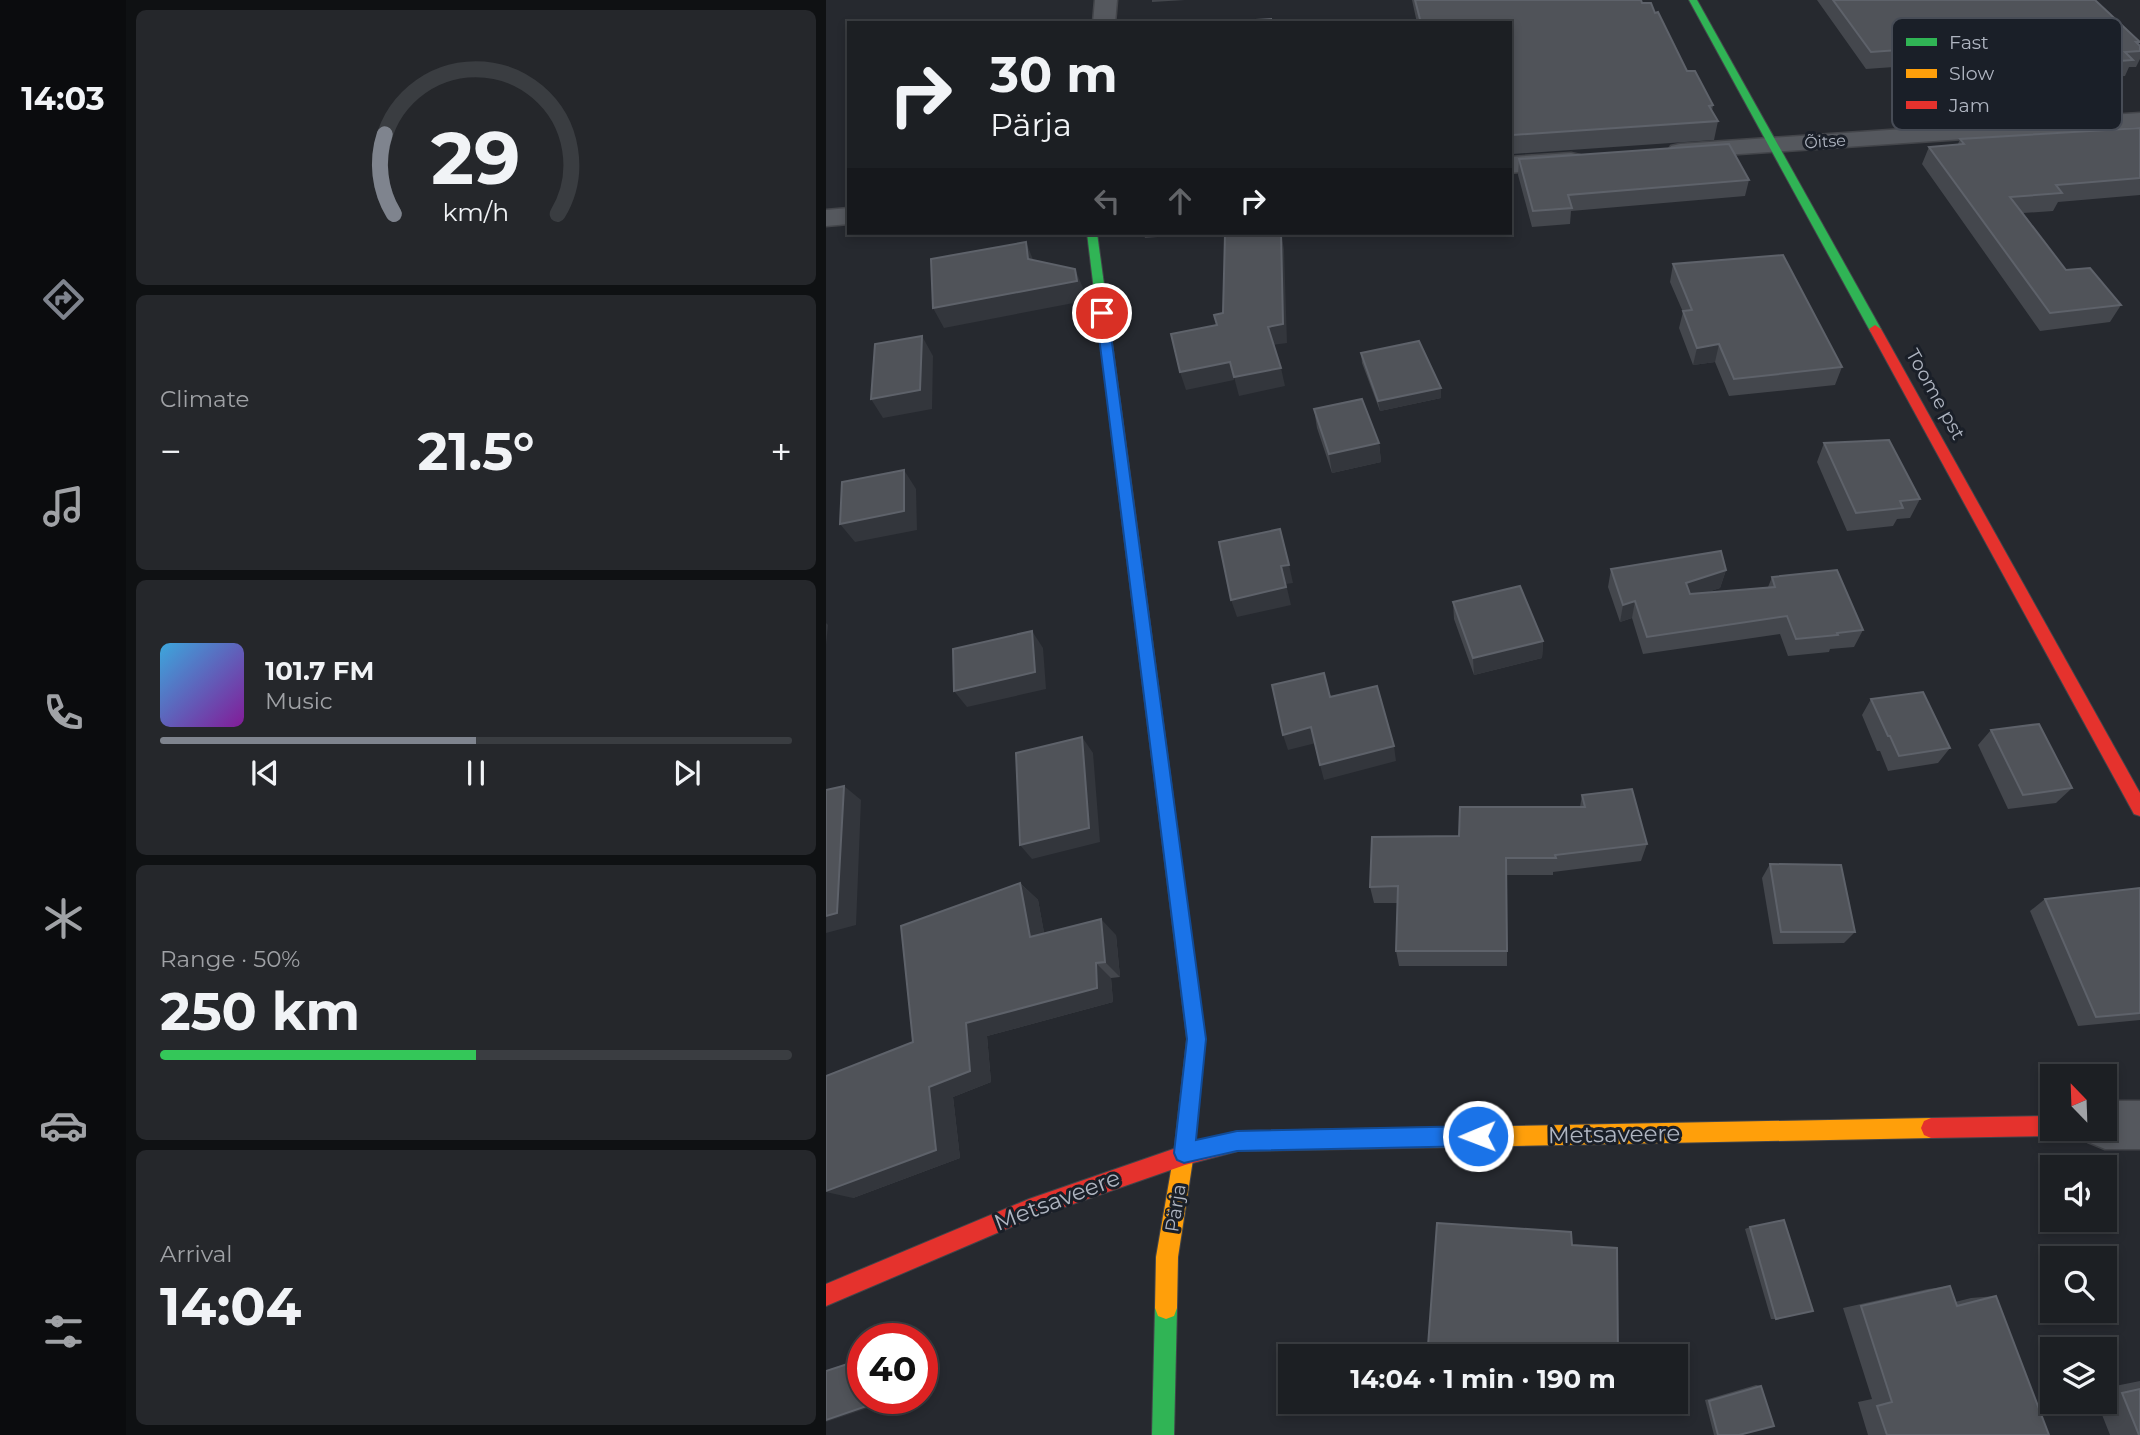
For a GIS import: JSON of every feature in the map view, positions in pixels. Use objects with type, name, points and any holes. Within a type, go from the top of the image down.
[{"type":"street","points":[[1104,21],[1106,0]]},
{"type":"street","name":"Toome pst","points":[[1693,0],[1775,144],[2140,809]]},
{"type":"street","name":"Õitse","points":[[2122,121],[2140,120]]},
{"type":"street","name":"Õitse","points":[[1664,153],[1988,130]]},
{"type":"street","points":[[1512,165],[1594,158]]},
{"type":"street","points":[[826,218],[847,216]]},
{"type":"street","name":"Pärja","points":[[1092,235],[1196,1039],[1184,1153],[1167,1257],[1163,1435]]},
{"type":"street","points":[[2118,1125],[2140,1125]]},
{"type":"street","name":"Metsaveere","points":[[826,1295],[1085,1187],[1184,1153],[1237,1141],[2040,1126]]},
{"type":"building","points":[[1415,0],[1641,0],[1642,3],[1651,3],[1687,71],[1695,71],[1713,105],[1709,106],[1718,121],[1513,135],[1512,21],[1420,21]]},
{"type":"building","points":[[1833,0],[2095,0],[2114,18],[1892,18],[1892,51],[1871,52]]},
{"type":"building","points":[[1271,19],[1271,21],[1239,21]]},
{"type":"building","points":[[2122,25],[2140,42],[2136,42],[2140,51],[2125,52],[2133,60],[2122,61]]},
{"type":"building","points":[[2140,128],[2140,178],[2056,185],[2062,193],[2010,197],[2066,270],[2090,268],[2121,305],[2050,313],[1929,147],[1964,144],[1960,139]]},
{"type":"building","points":[[1729,144],[1749,180],[1568,195],[1572,208],[1533,211],[1519,159]]},
{"type":"building","points":[[1225,235],[1281,235],[1283,324],[1268,327],[1281,368],[1234,377],[1230,362],[1180,372],[1171,334],[1217,325],[1214,315],[1223,313]]},
{"type":"building","points":[[1026,242],[1028,259],[1075,269],[1077,281],[933,308],[931,259]]},
{"type":"building","points":[[1783,255],[1842,367],[1734,379],[1719,344],[1697,348],[1683,311],[1692,310],[1673,264]]},
{"type":"building","points":[[922,336],[920,390],[871,399],[875,344]]},
{"type":"building","points":[[1419,341],[1441,388],[1378,401],[1361,353]]},
{"type":"building","points":[[1362,399],[1379,443],[1329,454],[1314,409]]},
{"type":"building","points":[[1889,440],[1920,499],[1900,501],[1903,508],[1856,513],[1824,443]]},
{"type":"building","points":[[904,470],[904,511],[840,524],[842,482]]},
{"type":"building","points":[[1280,529],[1289,565],[1281,566],[1286,587],[1231,600],[1219,542]]},
{"type":"building","points":[[1721,551],[1726,570],[1686,583],[1690,594],[1775,587],[1772,577],[1837,570],[1863,630],[1796,639],[1787,616],[1647,637],[1635,601],[1623,605],[1611,569]]},
{"type":"building","points":[[1520,586],[1543,641],[1473,658],[1453,602]]},
{"type":"building","points":[[1032,631],[1035,672],[954,691],[953,649]]},
{"type":"building","points":[[1324,673],[1330,697],[1377,686],[1394,746],[1320,765],[1311,727],[1283,735],[1272,685]]},
{"type":"building","points":[[1923,692],[1950,748],[1899,756],[1871,699]]},
{"type":"building","points":[[2039,724],[2072,788],[2023,795],[1991,730]]},
{"type":"building","points":[[1082,737],[1089,828],[1020,845],[1016,753]]},
{"type":"building","points":[[844,786],[837,913],[826,916],[826,790]]},
{"type":"building","points":[[1632,789],[1647,844],[1555,855],[1556,858],[1506,858],[1507,951],[1396,951],[1398,886],[1370,887],[1372,837],[1459,836],[1460,807],[1585,807],[1582,795]]},
{"type":"building","points":[[1770,864],[1841,865],[1855,932],[1781,932]]},
{"type":"building","points":[[1020,883],[1030,937],[1101,919],[1105,962],[1096,963],[1097,988],[966,1023],[970,1071],[929,1087],[936,1150],[826,1191],[826,1076],[913,1042],[901,926]]},
{"type":"building","points":[[2140,888],[2140,1013],[2096,1017],[2045,899]]},
{"type":"building","points":[[1784,1220],[1813,1311],[1776,1319],[1750,1227]]},
{"type":"building","points":[[1437,1223],[1571,1232],[1572,1245],[1617,1248],[1618,1344],[1428,1344]]},
{"type":"building","points":[[1950,1286],[1957,1306],[1996,1296],[2049,1435],[1887,1435],[1877,1406],[1892,1402],[1861,1306]]},
{"type":"building","points":[[847,1364],[847,1413],[826,1420],[826,1371]]},
{"type":"building","points":[[1761,1386],[1774,1426],[1739,1435],[1718,1435],[1709,1401]]},
{"type":"building","points":[[2140,1389],[2140,1435],[2139,1435],[2122,1393]]},
{"type":"traffic: fast","points":[[1693,0],[1875,329]]},
{"type":"traffic: fast","points":[[1092,235],[1127,504]]},
{"type":"traffic: fast","points":[[1163,1435],[1166,1308]]},
{"type":"traffic: slow","points":[[1161,767],[1196,1039],[1184,1153],[1167,1257],[1166,1308]]},
{"type":"traffic: slow","points":[[1405,1138],[1931,1128]]},
{"type":"traffic: jam","points":[[1875,329],[2140,809]]},
{"type":"traffic: jam","points":[[1127,504],[1161,767]]},
{"type":"traffic: jam","points":[[1931,1128],[2040,1126]]},
{"type":"traffic: jam","points":[[826,1295],[1029,1209],[1185,1155],[1238,1141],[1405,1138]]},
{"type":"route","points":[[1102,313],[1196,1039],[1184,1153],[1237,1141],[1478,1136]]}]
